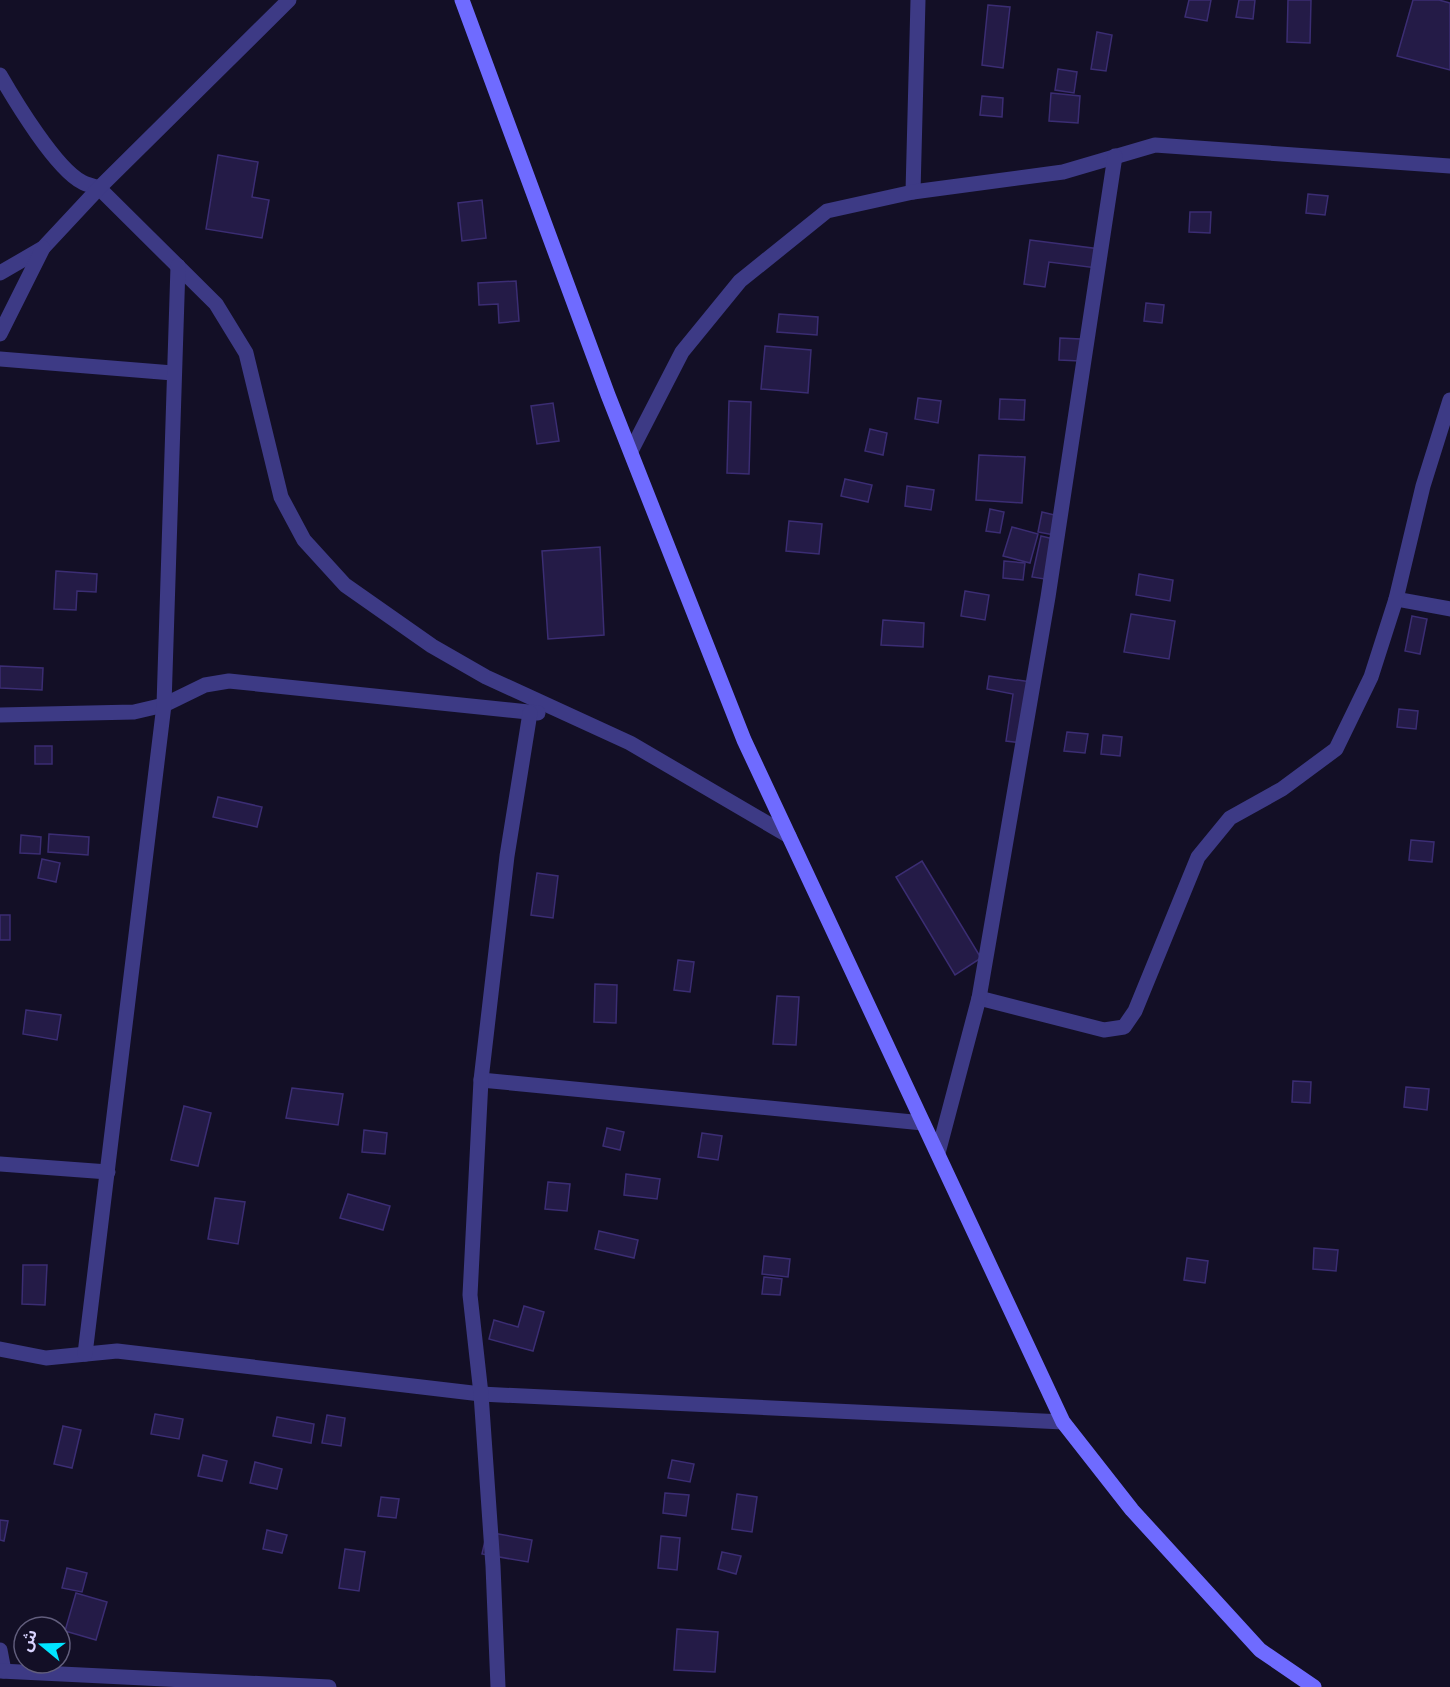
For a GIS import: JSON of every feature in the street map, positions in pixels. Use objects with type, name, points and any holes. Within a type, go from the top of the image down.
[{"type":"street","points":[[0,334],[43,248],[99,188],[290,0]]},
{"type":"street","points":[[462,0],[631,451],[744,740],[1063,1422],[1132,1510],[1260,1650],[1314,1687]]},
{"type":"street","points":[[914,192],[918,0]]},
{"type":"street","points":[[0,75],[16,104],[68,172],[81,182],[99,188],[216,304],[246,353],[281,497],[304,540],[345,585],[432,646],[486,677],[630,743],[789,836]]},
{"type":"street","points":[[631,451],[682,352],[740,281],[827,212],[914,192],[1063,172],[1155,145],[1450,166]]},
{"type":"street","points":[[938,1153],[979,998],[1048,597],[1115,156]]},
{"type":"street","points":[[0,273],[43,248]]},
{"type":"street","points":[[85,1354],[164,705],[178,266]]},
{"type":"street","points":[[0,358],[173,373]]},
{"type":"street","points":[[979,998],[1104,1030],[1124,1027],[1135,1011],[1198,857],[1230,818],[1282,789],[1336,749],[1371,677],[1396,600],[1423,486],[1450,400]]},
{"type":"street","points":[[1396,600],[1450,609]]},
{"type":"street","points":[[0,715],[134,712],[164,705],[205,685],[229,681],[571,717]]},
{"type":"street","points":[[498,1687],[493,1566],[481,1394],[470,1295],[481,1080],[507,856],[530,712]]},
{"type":"street","points":[[481,1080],[923,1123]]},
{"type":"street","points":[[0,1164],[108,1172]]},
{"type":"street","points":[[0,1349],[46,1358],[117,1351],[481,1394],[1063,1422]]},
{"type":"street","points":[[0,1650],[2,1671],[329,1687]]},
{"type":"building","points":[[1189,0],[1211,0],[1207,21],[1185,17]]},
{"type":"building","points":[[1239,0],[1255,0],[1253,19],[1236,17]]},
{"type":"building","points":[[1288,0],[1311,0],[1310,43],[1287,42]]},
{"type":"building","points":[[1413,0],[1439,0],[1450,3],[1450,70],[1397,56]]},
{"type":"building","points":[[988,5],[1010,7],[1003,68],[982,65]]},
{"type":"building","points":[[1097,32],[1112,35],[1106,71],[1091,69]]},
{"type":"building","points":[[1058,69],[1077,72],[1074,93],[1055,90]]},
{"type":"building","points":[[1051,93],[1080,96],[1078,123],[1049,121]]},
{"type":"building","points":[[982,96],[1003,98],[1002,117],[980,115]]},
{"type":"building","points":[[218,155],[258,162],[252,197],[269,200],[262,238],[206,229]]},
{"type":"building","points":[[1308,194],[1328,196],[1325,215],[1306,213]]},
{"type":"building","points":[[482,200],[486,238],[462,241],[458,203]]},
{"type":"building","points":[[1190,212],[1211,212],[1210,233],[1189,232]]},
{"type":"building","points":[[1030,240],[1100,249],[1097,268],[1049,262],[1045,287],[1024,284]]},
{"type":"building","points":[[516,281],[519,321],[499,323],[498,304],[479,305],[478,283]]},
{"type":"building","points":[[1146,303],[1164,305],[1162,323],[1144,321]]},
{"type":"building","points":[[779,314],[818,317],[817,335],[777,332]]},
{"type":"building","points":[[1060,338],[1081,339],[1080,361],[1059,360]]},
{"type":"building","points":[[765,346],[811,350],[808,393],[761,389]]},
{"type":"building","points":[[918,398],[941,401],[938,423],[915,419]]},
{"type":"building","points":[[1000,399],[1025,400],[1024,420],[999,419]]},
{"type":"building","points":[[729,401],[751,402],[749,474],[727,473]]},
{"type":"building","points":[[553,403],[559,441],[537,444],[531,406]]},
{"type":"building","points":[[870,429],[887,433],[883,455],[865,451]]},
{"type":"building","points":[[979,455],[1025,457],[1022,503],[976,500]]},
{"type":"building","points":[[845,479],[872,485],[868,502],[841,496]]},
{"type":"building","points":[[907,486],[934,490],[931,510],[905,506]]},
{"type":"building","points":[[990,509],[1004,512],[1000,533],[986,531]]},
{"type":"building","points":[[1042,512],[1063,517],[1060,536],[1038,532]]},
{"type":"building","points":[[789,521],[822,524],[819,554],[786,551]]},
{"type":"building","points":[[1012,527],[1038,534],[1030,563],[1003,556]]},
{"type":"building","points":[[1041,536],[1058,540],[1051,580],[1032,577]]},
{"type":"building","points":[[600,547],[604,635],[548,639],[542,551]]},
{"type":"building","points":[[1004,561],[1025,563],[1023,580],[1003,578]]},
{"type":"building","points":[[56,571],[97,574],[96,592],[77,591],[76,610],[54,609]]},
{"type":"building","points":[[1139,574],[1173,580],[1170,601],[1136,595]]},
{"type":"building","points":[[965,591],[989,595],[985,620],[961,616]]},
{"type":"building","points":[[1131,614],[1175,621],[1169,659],[1124,652]]},
{"type":"building","points":[[1412,616],[1427,619],[1420,654],[1405,651]]},
{"type":"building","points":[[883,620],[924,623],[923,647],[881,645]]},
{"type":"building","points":[[0,666],[43,668],[42,690],[0,688]]},
{"type":"building","points":[[989,676],[1031,682],[1021,743],[1006,741],[1013,694],[987,689]]},
{"type":"building","points":[[1399,709],[1418,711],[1416,729],[1397,727]]},
{"type":"building","points":[[1067,732],[1088,734],[1085,753],[1064,751]]},
{"type":"building","points":[[1103,735],[1122,737],[1120,756],[1101,754]]},
{"type":"building","points":[[35,746],[52,746],[52,764],[35,764]]},
{"type":"building","points":[[218,797],[262,807],[257,827],[213,817]]},
{"type":"building","points":[[49,834],[89,837],[88,855],[48,852]]},
{"type":"building","points":[[21,835],[41,837],[40,854],[20,853]]},
{"type":"building","points":[[1411,840],[1434,842],[1432,862],[1409,860]]},
{"type":"building","points":[[42,859],[60,863],[56,882],[38,878]]},
{"type":"building","points":[[922,861],[981,958],[955,975],[896,877]]},
{"type":"building","points":[[537,873],[558,876],[553,918],[531,915]]},
{"type":"building","points":[[0,915],[10,915],[10,940],[0,940]]},
{"type":"building","points":[[678,960],[694,962],[690,992],[674,990]]},
{"type":"building","points":[[595,984],[617,985],[616,1023],[594,1022]]},
{"type":"building","points":[[777,996],[799,997],[796,1045],[773,1044]]},
{"type":"building","points":[[26,1010],[61,1015],[57,1040],[23,1034]]},
{"type":"building","points":[[1293,1081],[1311,1082],[1310,1103],[1292,1102]]},
{"type":"building","points":[[1406,1087],[1429,1089],[1427,1110],[1404,1107]]},
{"type":"building","points":[[292,1088],[343,1094],[338,1125],[286,1118]]},
{"type":"building","points":[[184,1106],[211,1113],[198,1166],[171,1160]]},
{"type":"building","points":[[607,1128],[624,1132],[620,1150],[603,1146]]},
{"type":"building","points":[[364,1130],[387,1133],[385,1154],[362,1152]]},
{"type":"building","points":[[702,1133],[722,1136],[718,1160],[698,1157]]},
{"type":"building","points":[[626,1174],[660,1179],[657,1199],[624,1195]]},
{"type":"building","points":[[548,1182],[570,1184],[567,1211],[545,1209]]},
{"type":"building","points":[[348,1194],[390,1206],[383,1230],[340,1218]]},
{"type":"building","points":[[215,1198],[245,1202],[238,1244],[208,1239]]},
{"type":"building","points":[[599,1231],[638,1240],[634,1258],[595,1249]]},
{"type":"building","points":[[1314,1248],[1338,1250],[1336,1271],[1313,1269]]},
{"type":"building","points":[[764,1256],[790,1259],[788,1277],[762,1274]]},
{"type":"building","points":[[1187,1258],[1208,1261],[1205,1283],[1184,1280]]},
{"type":"building","points":[[23,1265],[47,1265],[45,1305],[22,1304]]},
{"type":"building","points":[[764,1277],[782,1279],[780,1295],[762,1294]]},
{"type":"building","points":[[524,1306],[544,1312],[533,1351],[489,1339],[494,1320],[518,1327]]},
{"type":"building","points":[[155,1414],[183,1419],[179,1439],[151,1434]]},
{"type":"building","points":[[327,1415],[345,1418],[341,1446],[322,1443]]},
{"type":"building","points":[[277,1417],[314,1424],[311,1443],[273,1436]]},
{"type":"building","points":[[63,1426],[81,1430],[72,1468],[54,1464]]},
{"type":"building","points":[[203,1455],[227,1461],[222,1481],[198,1476]]},
{"type":"building","points":[[672,1460],[694,1464],[690,1482],[668,1478]]},
{"type":"building","points":[[255,1462],[282,1469],[277,1489],[250,1483]]},
{"type":"building","points":[[665,1493],[689,1495],[686,1516],[663,1513]]},
{"type":"building","points":[[737,1494],[757,1497],[752,1532],[732,1529]]},
{"type":"building","points":[[381,1497],[399,1499],[396,1518],[378,1516]]},
{"type":"building","points":[[0,1520],[8,1521],[4,1541],[0,1540]]},
{"type":"building","points":[[267,1530],[287,1535],[282,1553],[263,1549]]},
{"type":"building","points":[[487,1532],[532,1540],[528,1562],[482,1554]]},
{"type":"building","points":[[661,1536],[680,1538],[677,1570],[658,1568]]},
{"type":"building","points":[[345,1549],[365,1552],[359,1591],[339,1588]]},
{"type":"building","points":[[722,1552],[741,1556],[736,1574],[718,1569]]},
{"type":"building","points":[[67,1568],[87,1573],[82,1592],[62,1588]]},
{"type":"building","points":[[76,1593],[107,1602],[96,1640],[72,1633],[72,1615],[70,1615]]},
{"type":"building","points":[[677,1629],[718,1632],[715,1672],[674,1670]]}]
